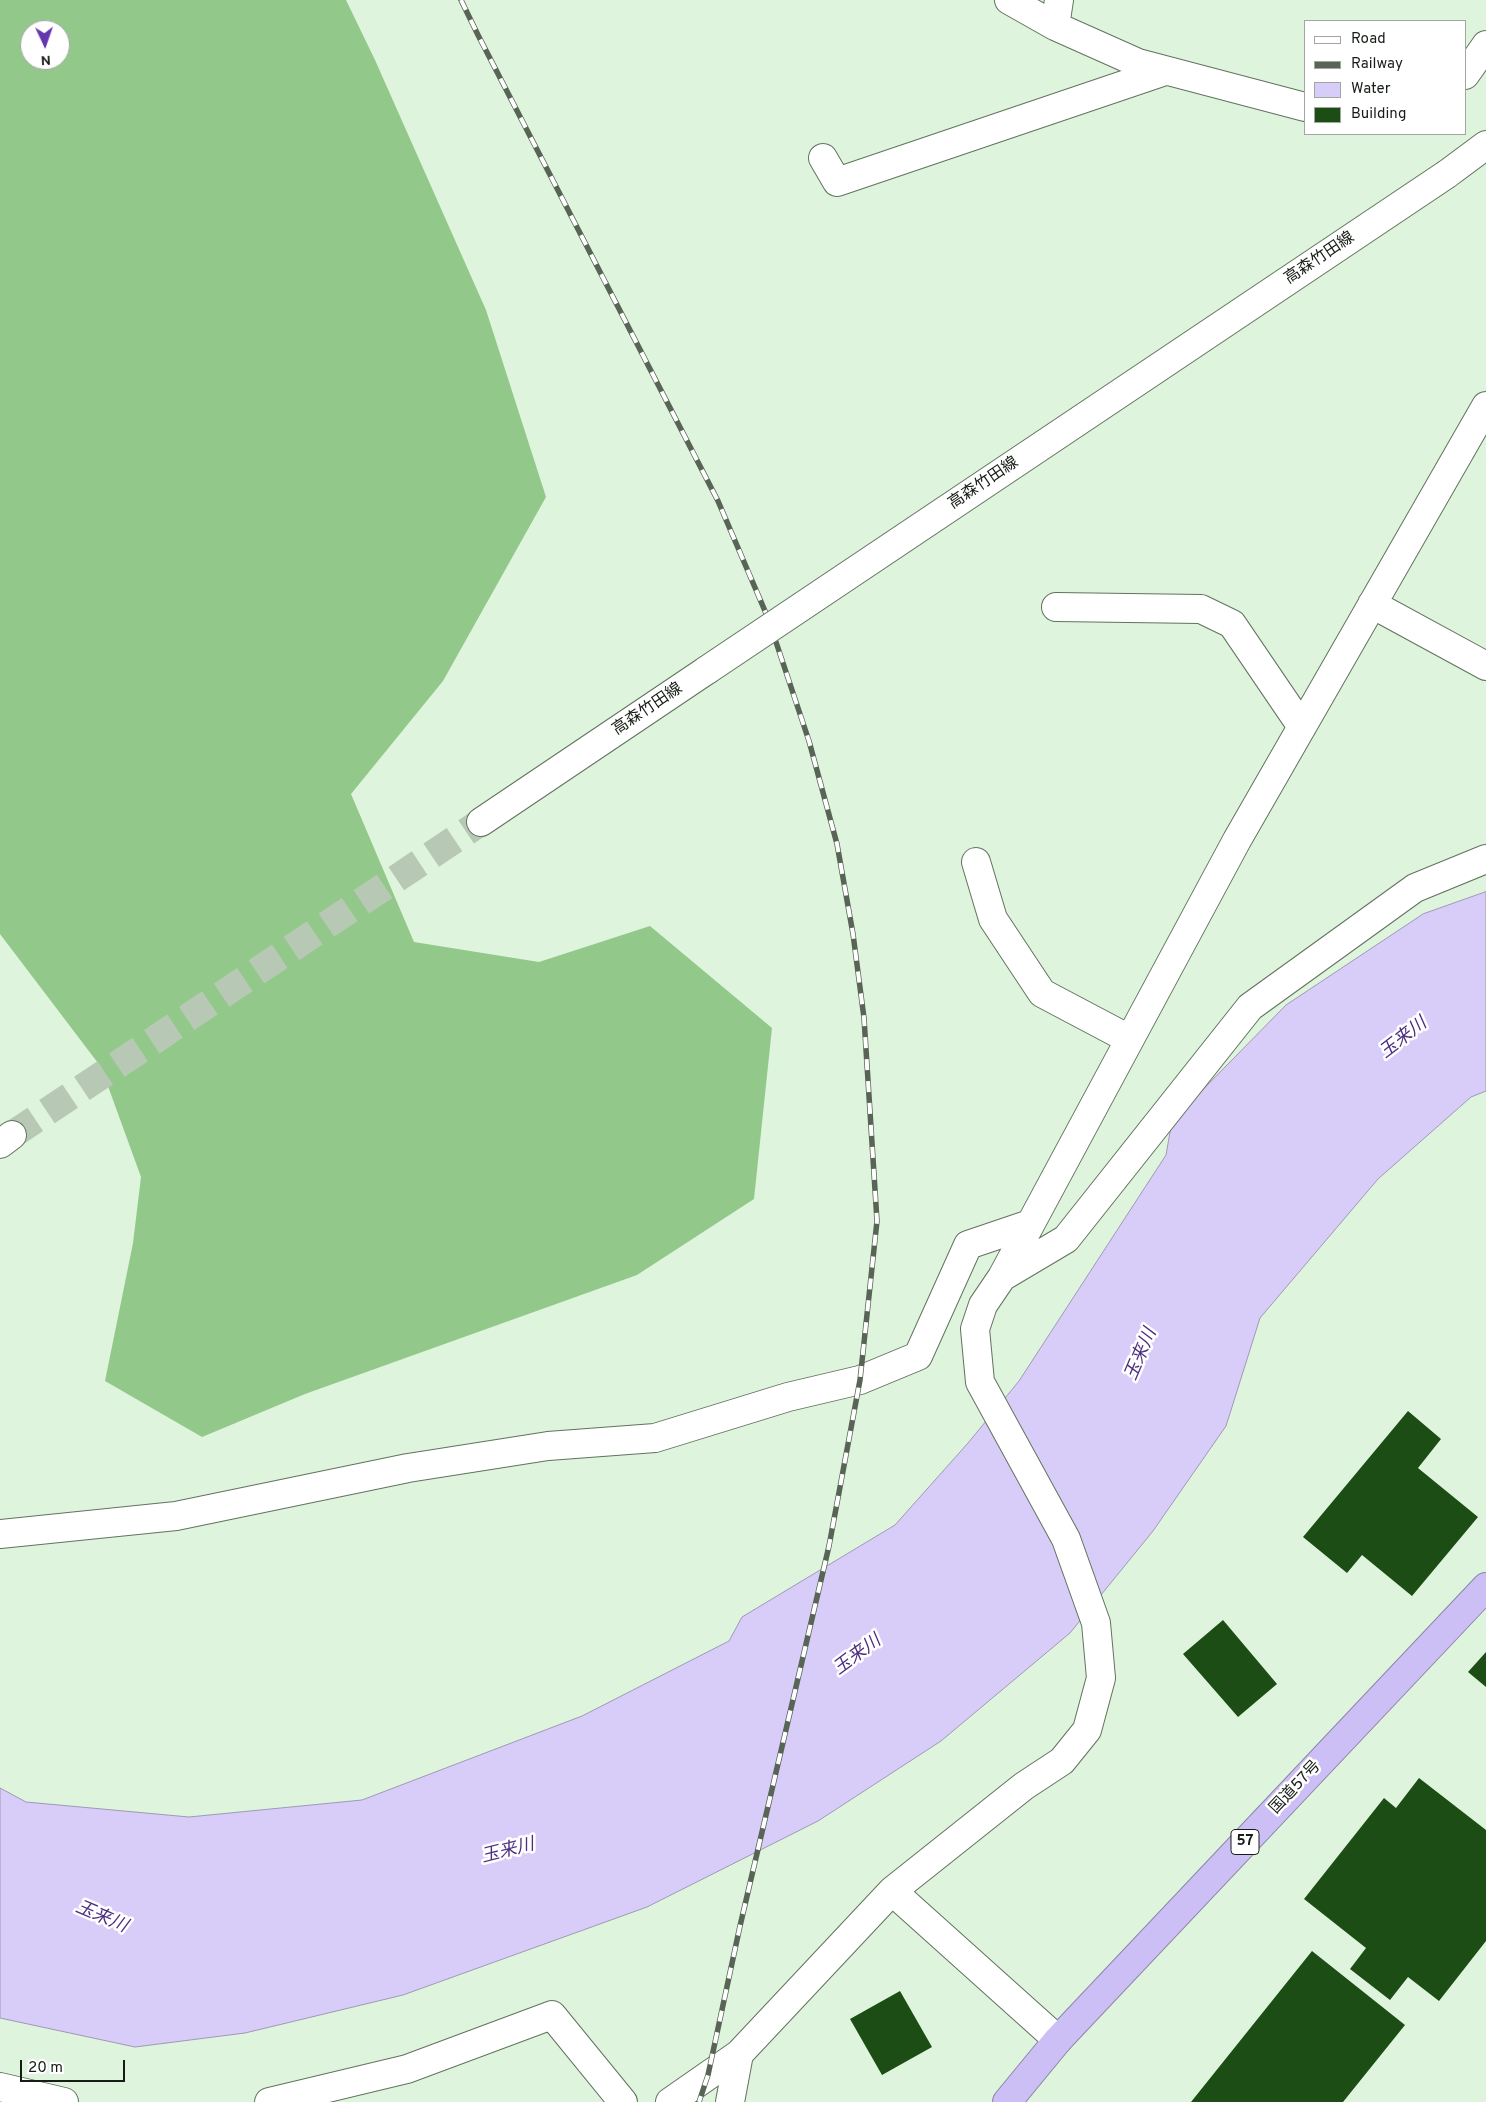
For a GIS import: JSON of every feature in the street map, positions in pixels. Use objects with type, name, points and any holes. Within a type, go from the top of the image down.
[{"type":"highway","name":"国道57号","points":[[1008,2102],[1058,2040],[1486,1586]]},
{"type":"street","points":[[1008,0],[1057,13],[1138,63],[1304,107]]},
{"type":"street","points":[[1466,74],[1486,46]]},
{"type":"street","points":[[823,158],[838,182],[1165,71]]},
{"type":"street","name":"高森竹田線","points":[[481,822],[1486,146]]},
{"type":"street","points":[[670,2102],[739,2054],[892,1891],[1024,1786],[1062,1760],[1087,1730],[1101,1678],[1096,1623],[1066,1539],[980,1382],[975,1329],[983,1305],[1002,1276],[1237,840],[1486,406]]},
{"type":"street","points":[[1372,604],[1486,666]]},
{"type":"street","points":[[1056,607],[1201,608],[1232,624],[1302,727]]},
{"type":"street","points":[[1002,1276],[1066,1239],[1250,1007],[1415,888],[1486,859]]},
{"type":"street","points":[[976,862],[993,919],[1042,993],[1129,1039]]},
{"type":"street","points":[[0,1534],[176,1516],[408,1468],[548,1446],[655,1438],[788,1397],[860,1380],[918,1356],[968,1245],[1030,1224]]},
{"type":"street","points":[[892,1891],[1058,2040]]},
{"type":"street","points":[[269,2102],[407,2069],[552,2015],[623,2102]]},
{"type":"street","points":[[730,2102],[739,2054]]},
{"type":"street","points":[[0,2087],[64,2102]]},
{"type":"green space","points":[[0,0],[346,0],[375,60],[486,310],[546,497],[443,681],[351,794],[414,942],[539,962],[650,926],[772,1028],[754,1199],[637,1275],[305,1394],[202,1437],[105,1381],[133,1243],[141,1177],[101,1067],[0,934]]},
{"type":"water","name":"玉来川","points":[[1486,892],[1486,1091],[1471,1097],[1378,1179],[1260,1318],[1226,1426],[1153,1531],[1070,1633],[941,1741],[818,1821],[647,1907],[403,1995],[245,2033],[135,2047],[0,2018],[0,1788],[26,1802],[189,1817],[362,1800],[582,1716],[729,1641],[742,1617],[895,1525],[968,1443],[1019,1381],[1166,1155],[1172,1121],[1286,1005],[1423,914]]},
{"type":"building","points":[[1408,1411],[1441,1439],[1418,1468],[1478,1517],[1412,1596],[1362,1555],[1347,1573],[1303,1537]]},
{"type":"building","points":[[1223,1620],[1277,1684],[1238,1717],[1183,1654]]},
{"type":"building","points":[[1486,1652],[1486,1687],[1468,1672]]},
{"type":"building","points":[[1419,1778],[1486,1830],[1486,1941],[1439,2001],[1408,1977],[1390,2000],[1350,1969],[1366,1948],[1304,1899],[1384,1798],[1396,1808]]},
{"type":"building","points":[[1312,1951],[1405,2025],[1343,2102],[1191,2102]]},
{"type":"building","points":[[900,1991],[932,2047],[882,2075],[850,2019]]},
{"type":"tunnel","points":[[12,1135],[481,822]]},
{"type":"railway","points":[[461,0],[718,501],[768,618],[809,741],[837,844],[853,934],[864,1018],[877,1221],[860,1380],[829,1546],[740,1926],[708,2075],[699,2102]]}]
